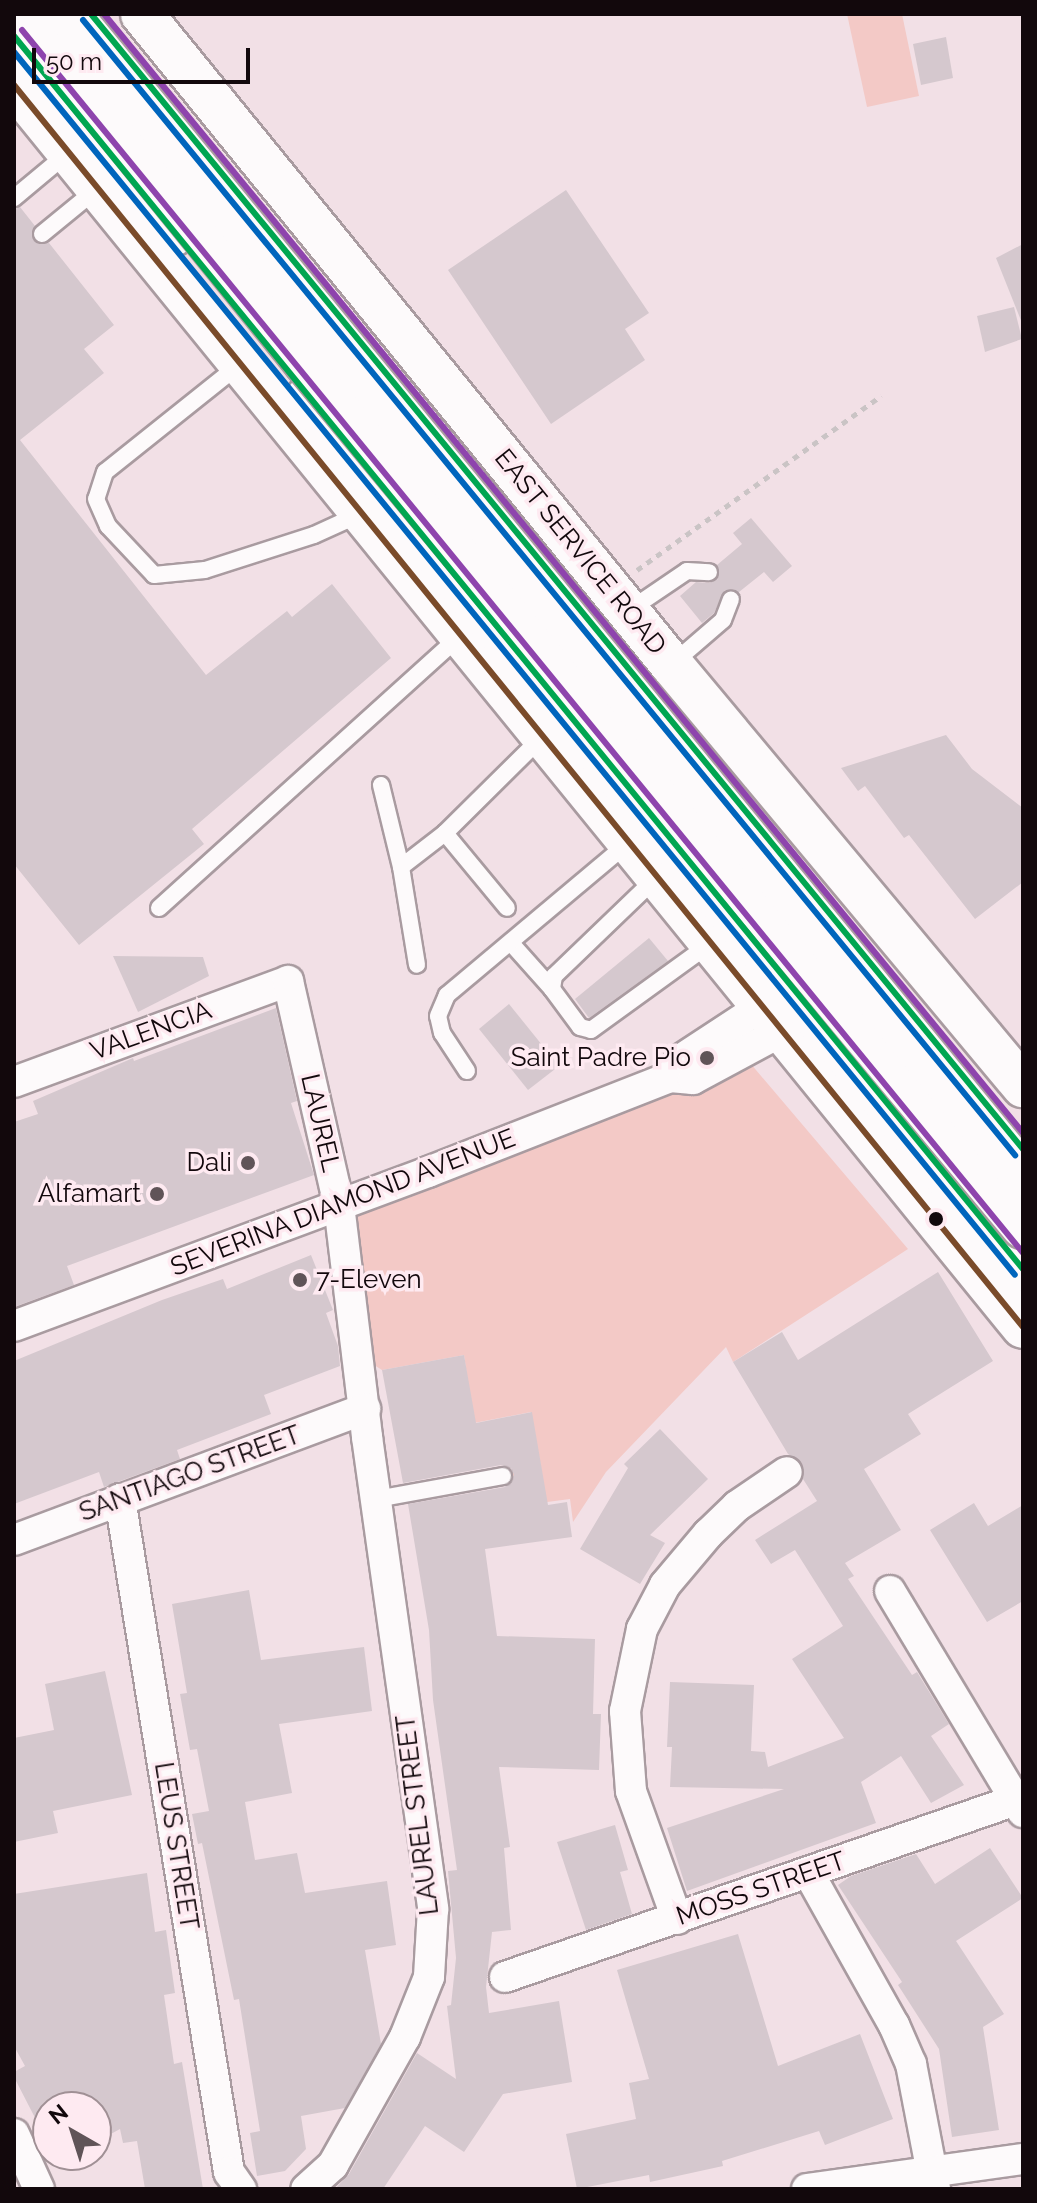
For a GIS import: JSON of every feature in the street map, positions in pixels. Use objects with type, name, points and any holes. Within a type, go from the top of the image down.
[{"type":"highway","points":[[25,14],[306,361],[1023,1226]]},
{"type":"highway","points":[[69,14],[1023,1175]]},
{"type":"highway","points":[[91,14],[1023,1149]]},
{"type":"highway","points":[[14,36],[1023,1269]]},
{"type":"main road","name":"EAST SERVICE ROAD","points":[[142,14],[671,664],[1023,1086]]},
{"type":"main road","points":[[14,85],[1023,1327]]},
{"type":"street","name":"VALENCIA","points":[[14,1082],[288,981]]},
{"type":"street","name":"LAUREL","points":[[288,981],[339,1205],[365,1409]]},
{"type":"street","name":"SEVERINA DIAMOND AVENUE","points":[[14,1326],[670,1077],[680,1060],[772,1019]]},
{"type":"street","name":"LAUREL STREET","points":[[306,2189],[333,2165],[405,2037],[429,1977],[433,1909],[365,1409]]},
{"type":"street","name":"SANTIAGO STREET","points":[[14,1540],[365,1409]]},
{"type":"street","points":[[677,1919],[631,1791],[625,1711],[642,1629],[665,1585],[708,1534],[737,1506],[787,1472]]},
{"type":"street","name":"LEUS STREET","points":[[120,1499],[229,2172],[241,2189]]},
{"type":"street","points":[[890,1591],[1020,1806]]},
{"type":"street","name":"MOSS STREET","points":[[505,1977],[808,1872],[1020,1806]]},
{"type":"street","points":[[808,1872],[894,2025],[911,2064],[934,2181]]},
{"type":"street","points":[[14,2134],[39,2189]]},
{"type":"street","points":[[807,2189],[934,2181],[1023,2159]]},
{"type":"lane","points":[[14,198],[69,152]]},
{"type":"lane","points":[[42,234],[98,188]]},
{"type":"lane","points":[[308,397],[366,350]]},
{"type":"lane","points":[[240,364],[105,472],[96,499],[108,526],[154,575],[205,570],[314,535],[361,514]]},
{"type":"lane","points":[[619,600],[687,571],[709,572]]},
{"type":"lane","points":[[671,664],[723,620],[731,599]]},
{"type":"lane","points":[[159,908],[460,636]]},
{"type":"lane","points":[[401,867],[445,833],[543,736]]},
{"type":"lane","points":[[381,785],[401,867],[417,965]]},
{"type":"lane","points":[[445,833],[507,908]]},
{"type":"lane","points":[[467,1071],[442,1033],[438,1016],[447,995],[628,843]]},
{"type":"lane","points":[[552,989],[554,976],[656,878]]},
{"type":"lane","points":[[511,943],[552,989],[580,1027],[591,1030],[710,944]]},
{"type":"lane","points":[[377,1499],[503,1476]]},
{"type":"path","points":[[619,600],[881,396]]},
{"type":"shaded area","points":[[847,14],[902,14],[919,96],[867,107]]},
{"type":"shaded area","points":[[745,1057],[908,1249],[733,1362],[726,1347],[606,1472],[573,1522],[570,1499],[509,1507],[505,1474],[541,1467],[531,1412],[474,1423],[464,1355],[382,1370],[371,1363],[357,1213]]},
{"type":"building","points":[[946,37],[953,78],[921,85],[913,44]]},
{"type":"building","points":[[566,190],[649,313],[625,329],[645,360],[551,424],[448,270]]},
{"type":"building","points":[[20,207],[35,226],[33,240],[39,244],[49,243],[114,325],[84,349],[104,373],[20,440],[206,675],[287,611],[292,617],[332,584],[391,658],[192,829],[204,844],[79,945],[14,864],[14,209]]},
{"type":"building","points":[[1023,244],[1023,323],[1022,323],[996,258]]},
{"type":"building","points":[[1014,307],[1022,339],[985,352],[977,316]]},
{"type":"building","points":[[751,518],[792,566],[773,582],[764,572],[739,592],[725,590],[714,613],[702,623],[680,596],[696,582],[709,583],[718,579],[717,565],[742,544],[733,533]]},
{"type":"building","points":[[946,735],[972,769],[1023,808],[1023,882],[975,919],[909,835],[904,838],[865,786],[858,791],[841,768]]},
{"type":"building","points":[[649,938],[668,961],[589,1018],[575,999]]},
{"type":"building","points":[[113,956],[203,957],[209,976],[138,1012]]},
{"type":"building","points":[[509,1004],[559,1066],[528,1090],[479,1029]]},
{"type":"building","points":[[276,1008],[297,1101],[291,1103],[314,1175],[67,1266],[74,1285],[14,1307],[14,1122],[38,1114],[33,1101],[133,1058],[134,1061]]},
{"type":"building","points":[[311,1255],[333,1310],[326,1313],[338,1346],[340,1366],[264,1395],[271,1414],[177,1450],[180,1459],[104,1487],[99,1472],[14,1504],[14,1361],[162,1300],[223,1279],[227,1289]]},
{"type":"building","points":[[938,1272],[993,1361],[908,1414],[921,1434],[864,1469],[901,1530],[845,1563],[854,1576],[848,1579],[912,1675],[917,1672],[949,1724],[931,1736],[964,1785],[931,1803],[901,1756],[861,1782],[876,1823],[687,1891],[667,1828],[784,1789],[670,1787],[672,1747],[667,1747],[670,1682],[754,1685],[751,1751],[765,1752],[768,1767],[844,1738],[792,1659],[843,1626],[795,1550],[771,1564],[755,1540],[817,1501],[803,1479],[802,1463],[788,1454],[733,1362],[782,1332],[798,1360]]},
{"type":"building","points":[[464,1355],[476,1423],[532,1412],[548,1505],[567,1502],[572,1537],[485,1549],[497,1636],[595,1639],[593,1714],[601,1714],[599,1770],[499,1767],[510,1847],[504,1848],[511,1930],[492,1932],[486,1987],[489,2013],[559,2001],[572,2082],[503,2094],[464,2152],[425,2126],[383,2189],[335,2189],[349,2174],[417,2053],[456,2079],[447,2006],[451,2005],[456,1958],[448,1871],[457,1870],[433,1700],[429,1630],[408,1504],[505,1487],[514,1475],[511,1468],[501,1465],[403,1483],[382,1370]]},
{"type":"building","points":[[660,1429],[708,1479],[650,1535],[665,1543],[640,1584],[580,1549],[628,1468],[624,1464]]},
{"type":"building","points":[[974,1503],[988,1526],[1023,1505],[1023,1601],[987,1622],[930,1530]]},
{"type":"building","points":[[249,1590],[261,1660],[364,1647],[372,1711],[279,1724],[292,1793],[245,1802],[255,1860],[297,1853],[305,1893],[387,1881],[396,1945],[365,1950],[381,2044],[345,2108],[301,2116],[306,2149],[285,2171],[257,2176],[250,2133],[260,2131],[239,1999],[234,2000],[202,1843],[198,1844],[192,1814],[209,1811],[197,1749],[190,1750],[180,1694],[187,1693],[172,1604]]},
{"type":"building","points":[[105,1671],[132,1795],[53,1811],[58,1833],[14,1842],[14,1738],[54,1730],[45,1684]]},
{"type":"building","points":[[615,1825],[628,1870],[620,1872],[632,1914],[586,1930],[557,1842]]},
{"type":"building","points":[[990,1848],[1023,1898],[956,1941],[1004,2014],[983,2027],[999,2130],[952,2137],[939,2049],[898,1985],[902,1982],[838,1885],[851,1876],[916,1854],[935,1884]]},
{"type":"building","points":[[147,1873],[155,1932],[166,1930],[175,1993],[164,1995],[174,2064],[182,2062],[203,2189],[145,2189],[137,2141],[123,2143],[120,2129],[112,2133],[112,2091],[32,2091],[32,2112],[14,2077],[14,2072],[25,2066],[14,2046],[14,1894]]},
{"type":"building","points":[[738,1934],[778,2066],[860,2034],[893,2119],[825,2145],[819,2131],[722,2161],[723,2166],[650,2182],[649,2175],[577,2189],[566,2134],[636,2119],[629,2083],[649,2079],[617,1970]]},
{"type":"transit line","points":[[91,14],[1023,1149]]},
{"type":"transit line","points":[[104,14],[1023,1133]]},
{"type":"transit line","points":[[83,20],[1015,1155]]},
{"type":"transit line","points":[[22,30],[1023,1253]]},
{"type":"transit line","points":[[14,36],[1023,1269]]},
{"type":"transit line","points":[[14,52],[1015,1275]]},
{"type":"transit line","points":[[14,85],[1023,1327]]},
{"type":"place","name":"Saint Padre Pio","points":[[707,1058]]},
{"type":"place","name":"Dali","points":[[248,1163]]},
{"type":"place","name":"Alfamart","points":[[157,1194]]},
{"type":"place","name":"7-Eleven","points":[[300,1280]]}]
